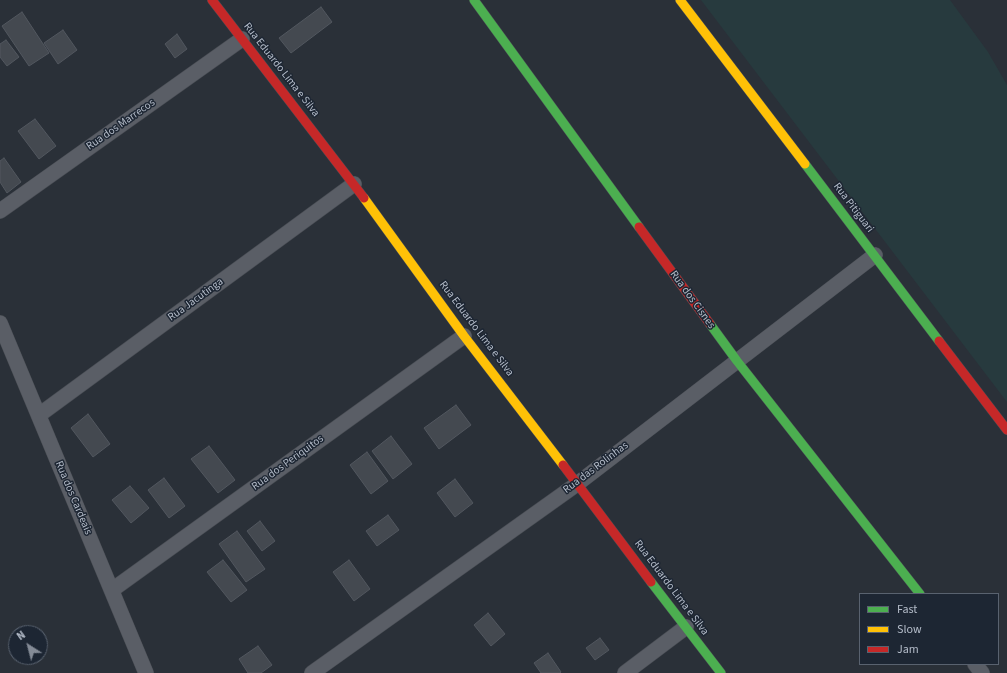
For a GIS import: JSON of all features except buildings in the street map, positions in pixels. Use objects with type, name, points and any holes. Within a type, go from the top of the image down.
[{"type":"street","name":"Rua Eduardo Lima e Silva","points":[[212,0],[354,184],[464,336],[720,673]]},
{"type":"street","name":"Rua dos Cisnes","points":[[474,0],[736,361],[919,593]]},
{"type":"street","name":"Rua Pitiguari","points":[[680,0],[1007,430]]},
{"type":"street","name":"Rua dos Marrecos","points":[[0,211],[242,39]]},
{"type":"street","name":"Rua Jacutinga","points":[[39,416],[354,184]]},
{"type":"street","name":"Rua das Rolinhas","points":[[312,673],[576,484],[875,255]]},
{"type":"street","name":"Rua dos Cardeais","points":[[0,323],[146,673]]},
{"type":"street","name":"Rua dos Periquitos","points":[[112,590],[464,336]]},
{"type":"street","points":[[625,673],[686,627]]},
{"type":"street","points":[[975,665],[982,673]]},
{"type":"green space","points":[[701,0],[950,0],[988,52],[1007,85],[1007,402]]},
{"type":"traffic: fast","points":[[474,0],[639,227]]},
{"type":"traffic: fast","points":[[805,164],[939,341]]},
{"type":"traffic: fast","points":[[710,324],[737,361],[919,593]]},
{"type":"traffic: fast","points":[[651,582],[721,673]]},
{"type":"traffic: slow","points":[[680,0],[805,164]]},
{"type":"traffic: slow","points":[[364,198],[464,336],[563,465]]},
{"type":"traffic: jam","points":[[212,0],[364,198]]},
{"type":"traffic: jam","points":[[639,227],[710,324]]},
{"type":"traffic: jam","points":[[939,341],[1007,430]]},
{"type":"traffic: jam","points":[[563,465],[651,582]]}]
